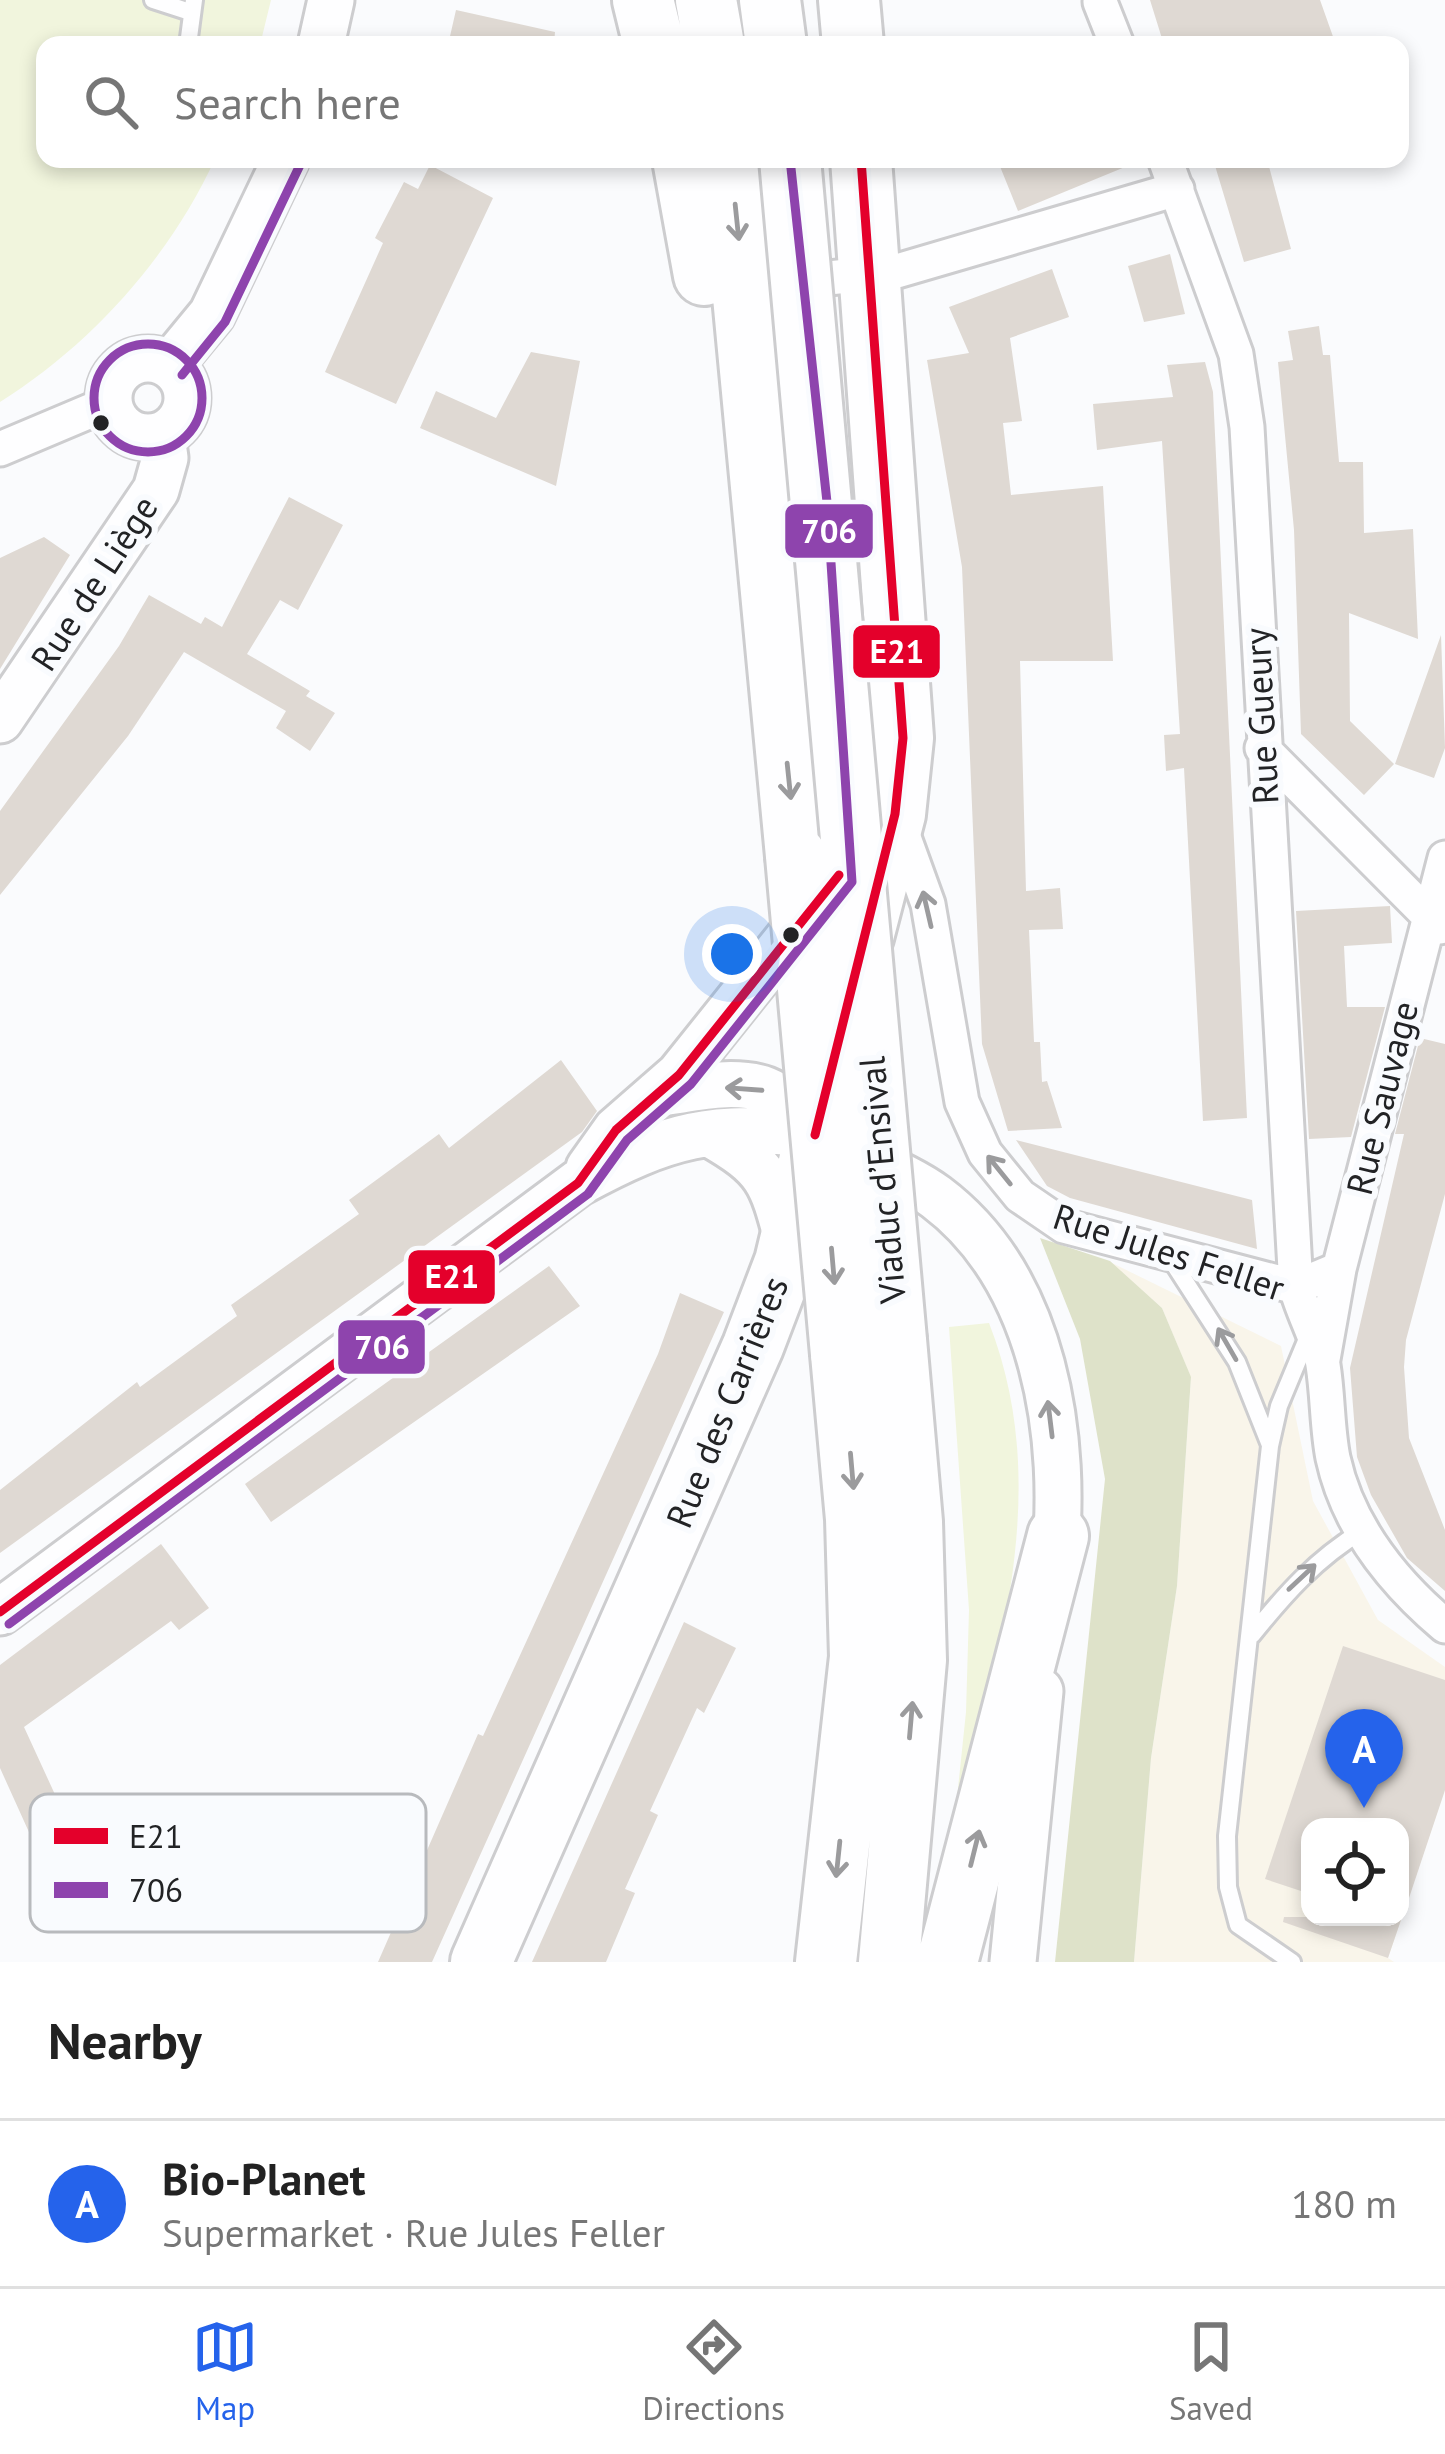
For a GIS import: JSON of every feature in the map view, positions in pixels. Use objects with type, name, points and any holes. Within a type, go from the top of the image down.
[{"type":"highway","points":[[644,0],[652,36]]},
{"type":"highway","points":[[706,0],[712,36]]},
{"type":"highway","points":[[755,0],[760,36]]},
{"type":"highway","points":[[770,0],[775,36]]},
{"type":"highway","points":[[849,0],[852,36]]},
{"type":"highway","points":[[684,168],[736,489],[781,706]]},
{"type":"highway","points":[[731,168],[781,706]]},
{"type":"highway","points":[[777,168],[812,503],[839,875],[815,1135]]},
{"type":"highway","name":"Viaduc d’Ensival","points":[[791,168],[868,1347]]},
{"type":"highway","name":"Rue des Carrières","points":[[481,1962],[700,1472],[789,1246],[895,814],[902,719],[862,168]]},
{"type":"highway","name":"Viaduc d’Ensival","points":[[781,706],[868,1347]]},
{"type":"highway","points":[[826,1962],[860,1657],[856,1519],[868,1347]]},
{"type":"highway","points":[[868,1347],[912,1522],[916,1660],[890,1962]]},
{"type":"highway","points":[[947,1962],[1058,1536]]},
{"type":"street","points":[[323,36],[331,0]]},
{"type":"street","points":[[1100,2],[1113,36]]},
{"type":"street","points":[[170,365],[212,314],[282,168]]},
{"type":"street","points":[[788,282],[869,276],[1171,174]]},
{"type":"street","name":"Rue Gueury","points":[[1171,174],[1236,354],[1247,428],[1296,1287]]},
{"type":"street","points":[[153,359],[170,365],[187,388],[184,417],[162,436],[139,437],[118,424],[109,403],[121,370],[153,359]]},
{"type":"street","points":[[0,449],[109,403]]},
{"type":"street","name":"Rue de Liège","points":[[0,721],[156,490],[165,458],[162,436]]},
{"type":"street","points":[[1262,748],[1437,923]]},
{"type":"street","name":"Rue Jules Feller","points":[[895,814],[928,904],[962,1102],[985,1153],[1020,1196],[1064,1226],[1166,1251],[1246,1278],[1296,1287],[1316,1346],[1334,1461],[1362,1531],[1385,1569],[1445,1626]]},
{"type":"street","name":"Rue Sauvage","points":[[1316,1346],[1437,923],[1445,858]]},
{"type":"street","points":[[578,1183],[616,1130],[716,1031],[839,875]]},
{"type":"street","points":[[657,1094],[711,1086],[766,1090],[815,1135],[934,1196],[1005,1275],[1041,1364],[1050,1412],[1058,1536],[1013,1962]]},
{"type":"street","points":[[0,1612],[578,1183],[649,1144],[758,1128],[815,1135]]},
{"type":"street","points":[[710,1134],[753,1158],[775,1193],[789,1246]]},
{"type":"street","points":[[1296,1287],[1339,1269]]},
{"type":"lane","points":[[153,0],[192,6],[189,36]]},
{"type":"lane","points":[[1166,1251],[1238,1362],[1270,1446]]},
{"type":"lane","points":[[1292,1962],[1238,1925],[1228,1887],[1231,1787],[1252,1636],[1270,1446],[1279,1406],[1316,1346]]},
{"type":"lane","points":[[1252,1636],[1285,1594],[1331,1549],[1362,1531]]},
{"type":"shaded area","points":[[1110,1262],[1281,1346],[1313,1501],[1378,1620],[1445,1667],[1445,1790],[1409,1896],[1409,1818],[1301,1818],[1301,1926],[1399,1926],[1388,1958],[1394,1962],[1134,1962],[1151,1758],[1177,1586],[1191,1378],[1162,1308]]},
{"type":"green space","points":[[0,0],[271,0],[262,36],[36,36],[36,168],[210,168],[175,230],[125,296],[66,354],[0,402]]},
{"type":"green space","points":[[1040,1238],[1110,1261],[1162,1308],[1191,1377],[1177,1586],[1151,1758],[1134,1962],[1055,1962],[1105,1479],[1080,1339]]},
{"type":"green space","points":[[989,1323],[1008,1387],[1017,1452],[1018,1516],[1000,1645],[953,1836],[966,1712],[969,1610],[949,1327]]},
{"type":"building","points":[[1150,0],[1320,0],[1333,36],[1161,36]]},
{"type":"building","points":[[456,10],[555,32],[555,36],[450,36]]},
{"type":"building","points":[[428,168],[436,168],[493,198],[396,404],[325,372],[383,243],[375,238],[404,182],[418,189]]},
{"type":"building","points":[[1001,168],[1123,168],[1018,211]]},
{"type":"building","points":[[1216,168],[1269,168],[1291,249],[1244,262]]},
{"type":"building","points":[[1170,254],[1185,314],[1144,322],[1128,266]]},
{"type":"building","points":[[1052,269],[1069,317],[1010,338],[1022,421],[1003,423],[1011,495],[1103,486],[1113,661],[1020,661],[1026,891],[1060,888],[1063,929],[1029,930],[1034,1042],[1040,1042],[1042,1082],[1047,1081],[1062,1128],[1008,1131],[982,1044],[962,567],[927,360],[969,353],[949,307]]},
{"type":"building","points":[[1319,326],[1323,355],[1330,355],[1339,462],[1363,462],[1364,533],[1413,529],[1418,639],[1349,613],[1350,721],[1394,764],[1364,795],[1301,734],[1294,530],[1278,362],[1293,360],[1288,331]]},
{"type":"building","points":[[531,352],[580,361],[556,486],[420,428],[436,391],[496,418]]},
{"type":"building","points":[[1205,362],[1213,392],[1247,1118],[1203,1121],[1184,768],[1166,771],[1164,735],[1180,734],[1162,441],[1097,450],[1093,404],[1173,397],[1167,365]]},
{"type":"building","points":[[289,497],[343,525],[298,610],[280,600],[247,654],[310,691],[306,696],[335,713],[310,751],[276,728],[286,711],[184,652],[128,736],[0,895],[0,811],[119,646],[149,595],[201,624],[205,617],[222,627]]},
{"type":"building","points":[[44,537],[70,555],[0,669],[0,558]]},
{"type":"building","points":[[1441,635],[1445,748],[1434,778],[1395,764]]},
{"type":"building","points":[[1390,906],[1392,943],[1344,946],[1347,1007],[1385,1007],[1351,1137],[1309,1139],[1296,911]]},
{"type":"building","points":[[1420,1038],[1445,1044],[1445,1194],[1406,1340],[1404,1367],[1409,1438],[1445,1530],[1445,1591],[1407,1558],[1371,1495],[1357,1457],[1350,1368],[1404,1134],[1395,1134]]},
{"type":"building","points":[[561,1060],[597,1111],[582,1132],[0,1553],[0,1490],[137,1382],[140,1387],[237,1316],[231,1305],[359,1214],[349,1200],[439,1134],[449,1148]]},
{"type":"building","points":[[1016,1140],[1252,1200],[1257,1249],[1070,1198],[1047,1186]]},
{"type":"building","points":[[549,1266],[580,1306],[271,1522],[245,1484]]},
{"type":"building","points":[[680,1293],[724,1312],[432,1962],[378,1962],[391,1932],[426,1932],[426,1853],[658,1354]]},
{"type":"building","points":[[161,1544],[209,1608],[179,1630],[171,1621],[24,1727],[55,1794],[30,1794],[30,1834],[0,1768],[0,1665]]},
{"type":"building","points":[[684,1622],[736,1648],[704,1713],[697,1708],[650,1811],[658,1815],[625,1889],[635,1893],[606,1962],[532,1962]]},
{"type":"building","points":[[1343,1646],[1445,1680],[1445,1790],[1409,1898],[1409,1818],[1301,1818],[1301,1891],[1265,1879]]},
{"type":"building","points":[[1284,1917],[1301,1917],[1301,1926],[1399,1926],[1388,1958],[1283,1922]]},
{"type":"transit line","name":"706","points":[[182,375],[225,322],[299,168]]},
{"type":"transit line","name":"706","points":[[9,1624],[588,1194],[627,1140],[691,1084],[852,882],[827,502],[791,168]]},
{"type":"transit line","name":"E21","points":[[815,1135],[895,814],[903,738],[862,168]]},
{"type":"transit line","name":"706","points":[[148,344],[169,348],[186,360],[198,377],[202,398],[198,419],[186,436],[169,448],[148,452],[127,448],[110,436],[98,419],[94,398],[98,377],[110,360],[127,348],[148,344]]},
{"type":"transit line","name":"E21","points":[[0,1612],[578,1183],[616,1130],[679,1075],[839,875]]},
{"type":"place","name":"Bio-Planet","points":[[1364,1808]]}]
